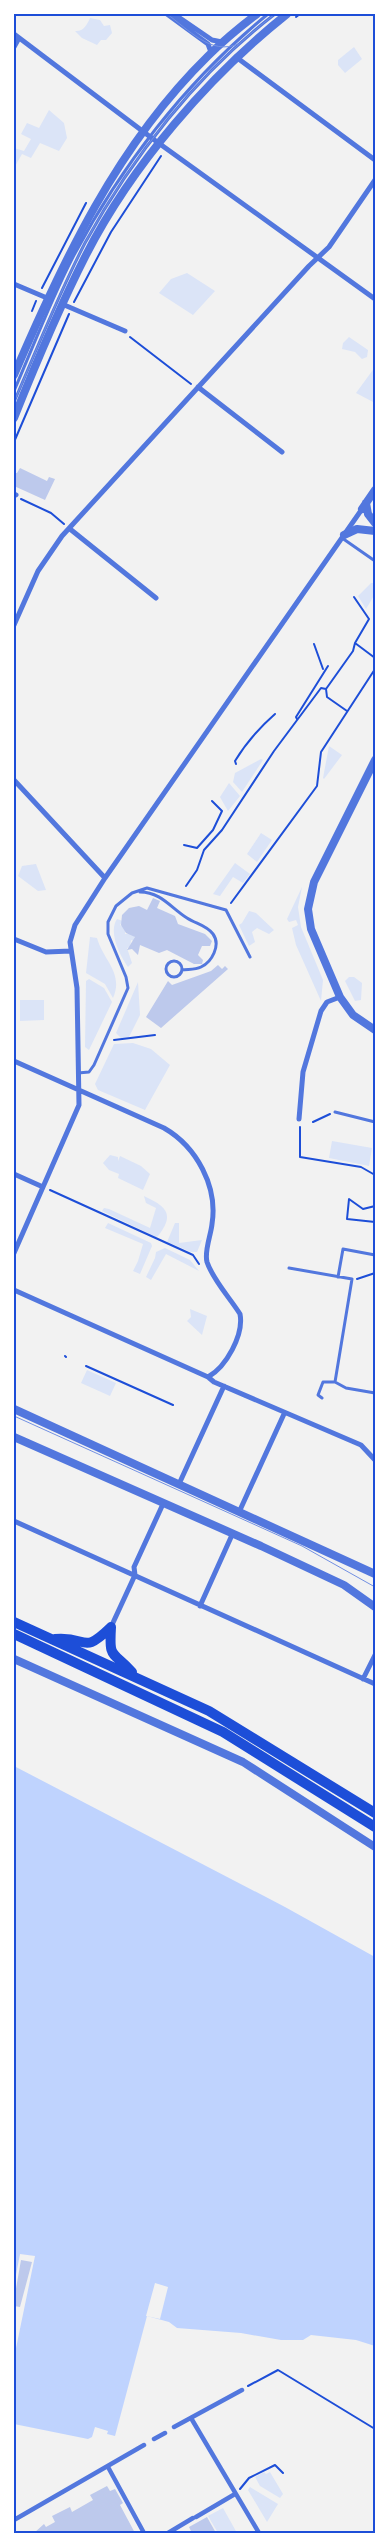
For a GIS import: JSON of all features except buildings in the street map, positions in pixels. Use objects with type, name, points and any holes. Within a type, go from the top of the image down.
[{"type":"highway","points":[[14,1622],[138,1678],[229,1722],[375,1813]]},
{"type":"highway","points":[[53,1639],[72,1638],[88,1644],[94,1643],[111,1627]]},
{"type":"highway","points":[[111,1627],[111,1653],[138,1678]]},
{"type":"highway","points":[[14,1634],[223,1732],[375,1827]]},
{"type":"street","points":[[167,14],[208,44],[211,48],[211,53]]},
{"type":"street","points":[[174,14],[212,40],[222,42]]},
{"type":"street","points":[[14,418],[62,304],[86,254],[177,90],[222,42],[257,14]]},
{"type":"street","points":[[14,375],[47,298],[89,216],[151,138],[236,57],[286,14]]},
{"type":"street","points":[[14,48],[16,36],[151,138],[375,299]]},
{"type":"street","points":[[236,57],[375,160]]},
{"type":"street","points":[[14,625],[38,571],[68,527],[329,247],[375,180]]},
{"type":"street","points":[[14,284],[47,298]]},
{"type":"street","points":[[62,304],[125,331]]},
{"type":"street","points":[[198,387],[282,452]]},
{"type":"street","points":[[14,1253],[77,1111],[79,1091],[77,988],[71,951],[75,924],[104,878],[365,507],[375,490]]},
{"type":"street","points":[[365,507],[375,511]]},
{"type":"street","points":[[365,507],[375,523]]},
{"type":"street","points":[[68,527],[156,598]]},
{"type":"street","points":[[343,537],[357,529],[375,531]]},
{"type":"street","points":[[375,760],[314,882],[308,909],[310,922],[340,997],[353,1014],[375,1030]]},
{"type":"street","points":[[14,780],[104,878]]},
{"type":"street","points":[[14,939],[46,952],[71,951]]},
{"type":"street","points":[[299,1122],[303,1072],[321,1011],[327,1002],[340,997]]},
{"type":"street","points":[[14,1061],[169,1130],[186,1147],[207,1176],[214,1206],[208,1262],[240,1314],[241,1320],[238,1335],[221,1368],[208,1377]]},
{"type":"street","points":[[14,1174],[43,1187]]},
{"type":"street","points":[[14,1290],[208,1377],[284,1414],[361,1445],[375,1460]]},
{"type":"street","points":[[179,1484],[224,1386]]},
{"type":"street","points":[[14,1409],[240,1510],[375,1574]]},
{"type":"street","points":[[240,1510],[284,1414]]},
{"type":"street","points":[[14,1437],[330,1579],[375,1607]]},
{"type":"street","points":[[111,1627],[135,1575],[134,1567],[163,1504]]},
{"type":"street","points":[[14,1521],[375,1684]]},
{"type":"street","points":[[200,1606],[232,1534]]},
{"type":"street","points":[[363,1678],[375,1656]]},
{"type":"street","points":[[14,1659],[243,1762],[375,1847]]},
{"type":"street","points":[[174,2428],[242,2390]]},
{"type":"street","points":[[191,2418],[259,2533]]},
{"type":"street","points":[[154,2439],[165,2432]]},
{"type":"street","points":[[14,2520],[144,2445]]},
{"type":"street","points":[[108,2467],[144,2533]]},
{"type":"street","points":[[168,2533],[235,2494]]},
{"type":"lane","points":[[14,391],[78,249],[109,195],[151,138],[212,64],[268,14]]},
{"type":"lane","points":[[14,402],[86,243],[151,138],[216,68],[275,14]]},
{"type":"lane","points":[[343,537],[375,561]]},
{"type":"lane","points":[[78,1073],[89,1072],[94,1065],[127,994],[126,977],[112,947],[108,927],[116,906],[132,893],[147,888],[226,910],[250,957]]},
{"type":"lane","points":[[132,893],[152,894],[168,902],[186,918],[205,927],[214,936],[216,945],[208,962],[200,968],[182,970]]},
{"type":"lane","points":[[175,962],[180,964],[182,970],[179,975],[173,977],[168,974],[166,968],[170,963],[175,962]]},
{"type":"lane","points":[[335,1112],[375,1122]]},
{"type":"lane","points":[[338,1276],[343,1249],[375,1255]]},
{"type":"lane","points":[[289,1268],[352,1280],[335,1382]]},
{"type":"lane","points":[[322,1398],[318,1395],[323,1382],[335,1382],[346,1388],[375,1393]]},
{"type":"path","points":[[14,442],[72,308],[111,232],[160,158]]},
{"type":"path","points":[[129,336],[191,384]]},
{"type":"path","points":[[17,496],[52,513],[68,527]]},
{"type":"path","points":[[347,711],[327,697],[326,688],[353,651],[355,643],[369,619],[354,597]]},
{"type":"path","points":[[355,643],[375,658]]},
{"type":"path","points":[[314,644],[315,653],[323,665],[322,669]]},
{"type":"path","points":[[297,720],[296,717],[328,666]]},
{"type":"path","points":[[231,903],[317,786],[321,752],[375,669]]},
{"type":"path","points":[[186,886],[197,870],[204,850],[222,830],[274,751],[321,688],[326,688]]},
{"type":"path","points":[[236,764],[235,761],[245,745],[261,726],[275,714]]},
{"type":"path","points":[[184,845],[197,848],[213,830],[222,812],[212,801]]},
{"type":"path","points":[[114,1040],[155,1035]]},
{"type":"path","points":[[312,1122],[335,1112]]},
{"type":"path","points":[[299,1122],[300,1157],[361,1167],[375,1175]]},
{"type":"path","points":[[43,1187],[193,1255],[203,1269]]},
{"type":"path","points":[[375,1206],[363,1209],[349,1199],[347,1220],[375,1222]]},
{"type":"path","points":[[360,1278],[375,1273]]},
{"type":"path","points":[[86,1366],[173,1405]]},
{"type":"path","points":[[242,2390],[278,2370],[375,2429]]},
{"type":"path","points":[[235,2494],[249,2478],[275,2465],[283,2473]]},
{"type":"shaded area","points":[[90,18],[100,20],[104,26],[110,25],[112,33],[106,40],[101,40],[97,45],[82,38],[75,31],[82,29]]},
{"type":"shaded area","points":[[354,47],[362,59],[345,73],[338,65],[338,60]]},
{"type":"shaded area","points":[[49,110],[64,123],[67,138],[59,151],[40,143],[31,158],[22,154],[14,168],[14,148],[24,151],[31,139],[21,134],[27,123],[39,128]]},
{"type":"shaded area","points":[[187,273],[215,291],[193,315],[159,293],[171,279]]},
{"type":"shaded area","points":[[349,337],[368,350],[367,357],[362,359],[355,352],[342,349],[343,343]]},
{"type":"shaded area","points":[[375,367],[373,385],[375,403],[356,393]]},
{"type":"shaded area","points":[[371,583],[375,583],[375,594],[366,609],[358,596]]},
{"type":"shaded area","points":[[329,746],[342,755],[324,779],[323,778]]},
{"type":"shaded area","points":[[261,759],[263,760],[242,792],[233,782],[235,773]]},
{"type":"shaded area","points":[[229,783],[240,796],[228,811],[220,797]]},
{"type":"shaded area","points":[[261,833],[272,840],[257,862],[247,854]]},
{"type":"shaded area","points":[[235,863],[250,874],[243,883],[233,877],[220,896],[213,894]]},
{"type":"shaded area","points":[[36,864],[46,890],[38,891],[18,876],[22,866]]},
{"type":"shaded area","points":[[302,887],[298,907],[301,927],[323,980],[321,1001],[296,945],[292,928],[298,925],[296,920],[289,922],[287,919]]},
{"type":"shaded area","points":[[249,911],[256,913],[274,930],[269,934],[257,928],[252,932],[255,942],[249,946],[239,925]]},
{"type":"shaded area","points":[[117,919],[123,921],[120,925],[125,928],[123,929],[125,929],[125,934],[131,934],[135,937],[134,941],[131,940],[130,947],[127,948],[132,963],[128,967],[114,937]]},
{"type":"shaded area","points":[[90,937],[97,938],[114,974],[116,989],[113,998],[105,984],[86,973]]},
{"type":"shaded area","points":[[349,977],[354,977],[362,983],[361,1000],[355,1001],[345,981]]},
{"type":"shaded area","points":[[89,979],[104,988],[112,1002],[89,1050],[85,1047],[86,981]]},
{"type":"shaded area","points":[[138,982],[140,1015],[129,1037],[122,1039],[116,1033]]},
{"type":"shaded area","points":[[20,1000],[44,1000],[44,1020],[20,1021]]},
{"type":"shaded area","points":[[133,1043],[151,1049],[170,1065],[145,1110],[98,1090],[95,1084],[114,1044]]},
{"type":"shaded area","points":[[332,1141],[372,1148],[369,1166],[329,1158]]},
{"type":"shaded area","points":[[110,1155],[118,1157],[118,1161],[120,1156],[141,1166],[150,1174],[143,1190],[118,1178],[119,1174],[109,1170],[103,1163]]},
{"type":"shaded area","points":[[144,1196],[158,1203],[166,1211],[166,1221],[156,1237],[102,1211],[104,1208],[109,1209],[150,1228],[156,1208],[146,1203]]},
{"type":"shaded area","points":[[108,1223],[151,1243],[152,1246],[140,1274],[133,1271],[143,1244],[105,1228]]},
{"type":"shaded area","points":[[175,1223],[179,1223],[179,1243],[202,1240],[197,1252],[191,1252],[167,1242]]},
{"type":"shaded area","points":[[165,1248],[190,1260],[199,1271],[166,1254],[151,1280],[146,1277],[156,1252]]},
{"type":"shaded area","points":[[190,1309],[207,1316],[202,1335],[187,1321],[191,1317]]},
{"type":"shaded area","points":[[87,1370],[116,1383],[110,1396],[81,1383]]},
{"type":"shaded area","points":[[264,2472],[266,2474],[270,2472],[283,2494],[280,2498],[260,2486],[255,2477]]},
{"type":"shaded area","points":[[250,2487],[278,2504],[267,2522],[248,2490]]},
{"type":"shaded area","points":[[223,2508],[237,2533],[218,2533],[208,2516]]},
{"type":"water","points":[[14,1766],[285,1907],[375,1957],[375,2346],[356,2340],[311,2335],[303,2340],[281,2340],[241,2333],[177,2328],[169,2322],[147,2316],[115,2436],[107,2434],[108,2431],[95,2427],[92,2437],[88,2439],[14,2424]]},
{"type":"pier","points":[[20,2254],[35,2256],[14,2358],[14,2285]]},
{"type":"pier","points":[[155,2283],[168,2287],[160,2319],[146,2316]]},
{"type":"tram line","points":[[167,14],[209,44],[228,47],[238,44]]},
{"type":"tram line","points":[[14,402],[75,263],[103,211],[124,179],[168,119],[193,90],[219,63],[275,14]]},
{"type":"tram line","points":[[14,1416],[302,1546],[375,1587]]}]
